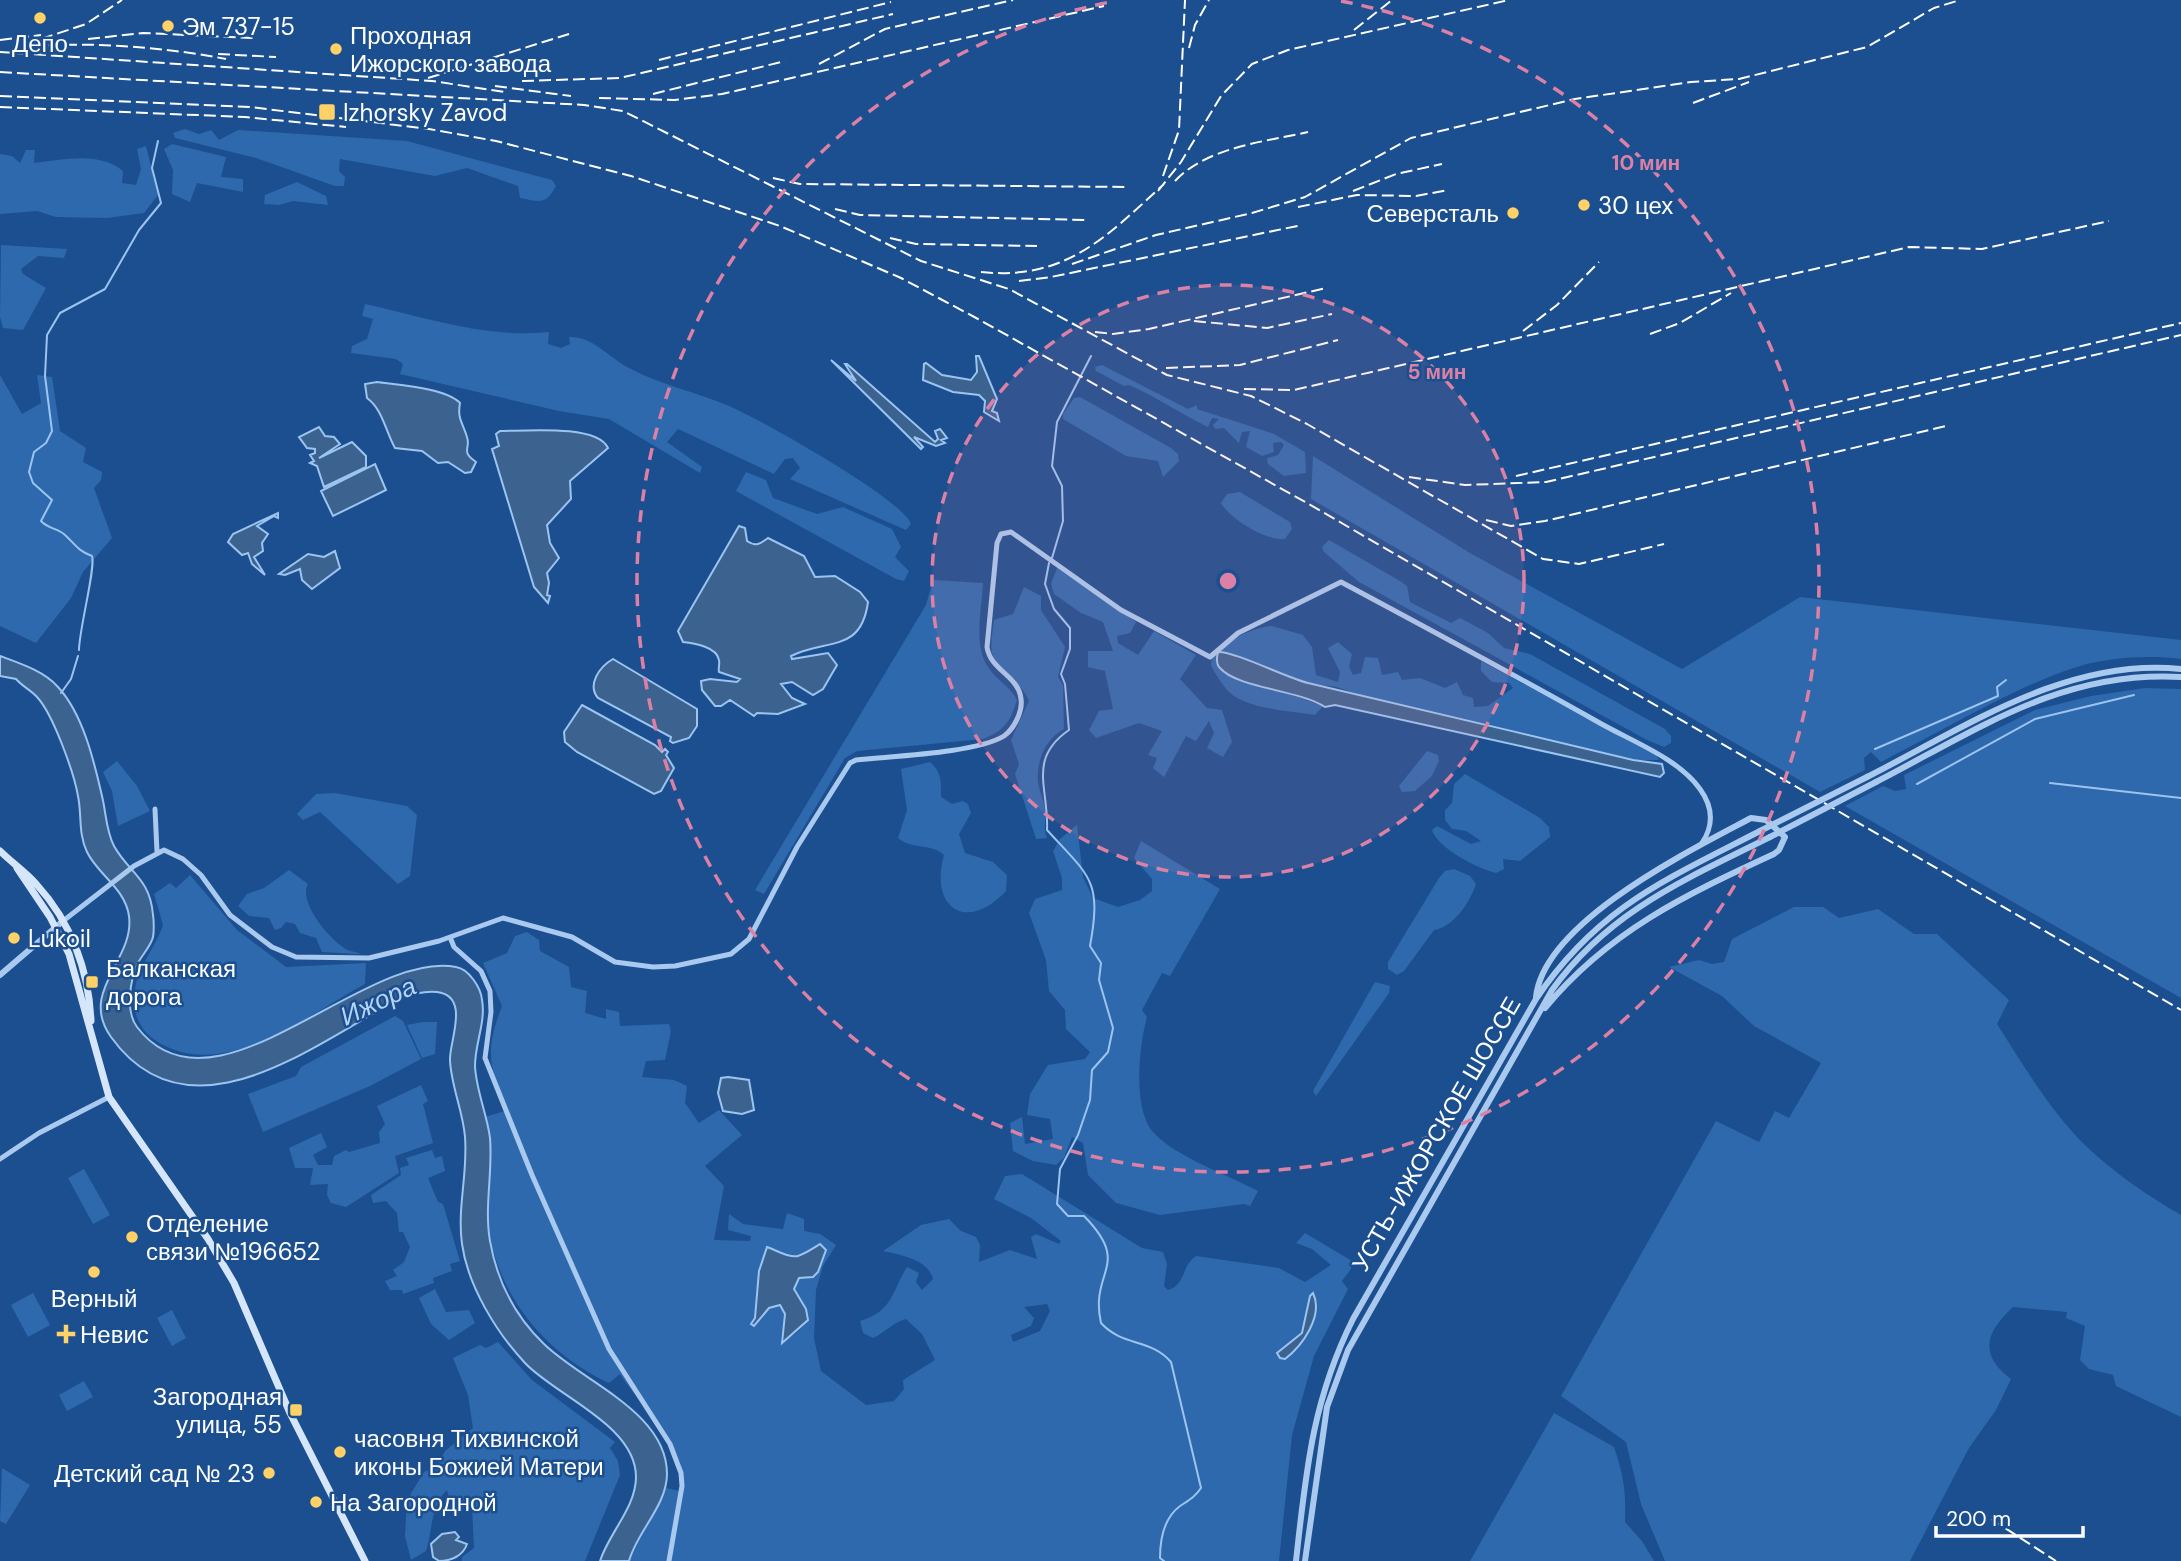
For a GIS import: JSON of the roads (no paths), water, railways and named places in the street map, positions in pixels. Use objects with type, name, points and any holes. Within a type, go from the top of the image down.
[{"type":"main road","points":[[0,851],[38,885],[63,921],[83,971],[92,1036]]},
{"type":"main road","points":[[17,869],[56,927],[76,971],[109,1097],[208,1239],[230,1277],[290,1413],[365,1561]]},
{"type":"street","points":[[0,975],[63,921],[134,866],[157,852],[170,851],[210,883],[230,915],[284,954],[296,957],[369,958],[450,937],[503,918],[572,937],[603,957],[633,966],[676,966],[736,952],[749,939],[797,847],[850,763],[856,760],[973,746],[992,741],[1014,727],[1022,700],[1017,687],[989,658],[987,647],[997,543],[1001,534],[1011,532],[1121,610],[1210,657],[1238,632],[1341,582],[1661,758],[1691,779],[1701,790],[1712,822],[1726,831]]},
{"type":"street","name":"УСТЬ-ИЖОРСКОЕ ШОССЕ","points":[[1296,1561],[1314,1427],[1332,1363],[1353,1320],[1535,999],[1572,950],[1602,921],[1666,880],[2018,701],[2064,682],[2128,669],[2181,669]]},
{"type":"street","name":"УСТЬ-ИЖОРСКОЕ ШОССЕ","points":[[1305,1561],[1323,1428],[1340,1367],[1363,1319],[1536,1015],[1575,960],[1616,922],[1665,890],[2021,707],[2065,689],[2129,677],[2181,677]]},
{"type":"street","points":[[155,809],[157,852]]},
{"type":"street","points":[[1535,999],[1537,986],[1556,955],[1594,913],[1628,887],[1700,845],[1757,817],[1766,820],[1785,840],[1774,854],[1676,900],[1642,920],[1575,975],[1536,1015]]},
{"type":"street","points":[[1700,845],[1712,822]]},
{"type":"street","points":[[450,937],[454,947],[481,971],[490,991],[491,1012],[485,1058],[532,1175],[609,1349],[670,1444],[681,1473],[682,1486],[669,1561]]},
{"type":"street","points":[[0,1159],[39,1133],[109,1097]]},
{"type":"water","points":[[976,356],[979,356],[997,399],[992,411],[997,413],[999,421],[984,412],[985,401],[979,395],[953,392],[923,380],[926,363],[942,375],[971,380],[977,372]]},
{"type":"water","points":[[831,360],[856,381],[847,364],[935,442],[938,439],[935,431],[940,429],[947,438],[941,440],[945,443],[936,446],[914,437],[923,447],[921,449]]},
{"type":"water","points":[[377,382],[433,391],[460,403],[460,417],[468,441],[467,452],[476,462],[471,472],[465,473],[448,462],[438,463],[422,451],[395,448],[380,414],[367,398],[365,384]]},
{"type":"water","points":[[319,427],[325,436],[334,437],[340,444],[319,458],[352,442],[366,456],[366,467],[324,487],[317,466],[310,463],[314,461],[310,455],[315,453],[315,449],[307,448],[299,437]]},
{"type":"water","points":[[500,431],[575,432],[601,440],[608,448],[570,481],[571,499],[547,525],[550,543],[559,558],[547,573],[547,595],[550,596],[548,603],[534,587],[492,449],[499,446],[496,434]]},
{"type":"water","points":[[375,464],[386,490],[333,516],[321,491]]},
{"type":"water","points":[[278,513],[278,518],[274,516],[257,526],[268,534],[262,543],[263,551],[254,557],[265,575],[252,564],[248,553],[242,555],[228,542],[233,534]]},
{"type":"water","points":[[739,526],[745,528],[747,541],[758,544],[768,538],[804,556],[815,577],[835,576],[860,592],[868,602],[864,619],[850,637],[791,656],[792,659],[828,653],[837,665],[823,689],[813,695],[792,682],[781,684],[792,698],[805,704],[778,714],[757,713],[754,716],[730,700],[721,706],[715,706],[702,690],[701,681],[710,679],[737,682],[740,679],[719,672],[719,660],[714,652],[704,646],[683,642],[678,631]]},
{"type":"water","points":[[335,551],[340,568],[312,589],[302,580],[300,569],[285,575],[279,574],[308,554],[324,557]]},
{"type":"water","points":[[1218,652],[1308,683],[1633,760],[1662,764],[1664,773],[1660,777],[1335,705],[1325,707],[1314,701],[1228,675],[1219,666]]},
{"type":"water","name":"Ижора","points":[[0,656],[31,668],[52,681],[67,698],[81,724],[95,768],[111,840],[148,892],[154,920],[153,937],[133,978],[131,1013],[137,1027],[169,1053],[206,1058],[247,1048],[378,983],[419,969],[461,968],[474,980],[483,1008],[475,1066],[490,1138],[488,1228],[497,1270],[516,1310],[544,1344],[638,1416],[653,1433],[663,1452],[666,1485],[629,1561],[600,1561],[632,1499],[636,1477],[633,1459],[623,1442],[609,1427],[539,1375],[514,1351],[485,1308],[470,1276],[461,1231],[465,1137],[450,1060],[456,1021],[453,1002],[447,995],[437,992],[415,994],[382,1008],[292,1059],[260,1073],[228,1082],[196,1086],[166,1080],[137,1065],[111,1037],[103,1020],[101,1005],[104,990],[129,932],[126,906],[87,852],[82,838],[76,786],[50,716],[37,697],[16,679],[0,676]]},
{"type":"water","points":[[613,659],[697,709],[697,726],[689,738],[673,743],[670,741],[671,737],[598,698],[594,682],[603,667]]},
{"type":"water","points":[[582,705],[655,745],[662,752],[665,749],[668,752],[666,755],[674,768],[661,791],[654,794],[577,752],[565,742],[564,732]]},
{"type":"water","points":[[721,1078],[749,1080],[754,1110],[742,1114],[723,1111],[718,1093]]},
{"type":"water","points":[[820,1244],[826,1250],[818,1272],[813,1277],[799,1278],[794,1289],[806,1309],[808,1320],[782,1343],[785,1314],[780,1305],[769,1308],[754,1326],[751,1324],[755,1318],[759,1271],[767,1247],[784,1254],[799,1256]]},
{"type":"water","points":[[1313,1293],[1316,1311],[1310,1330],[1292,1353],[1285,1359],[1280,1358],[1277,1353],[1302,1333]]},
{"type":"water","points":[[455,1532],[459,1537],[456,1540],[467,1544],[463,1552],[448,1560],[439,1561],[433,1557],[431,1544],[442,1534]]},
{"type":"waterway","points":[[79,650],[92,573],[92,556],[41,521],[52,500],[33,483],[29,472],[34,452],[46,443],[52,431],[45,376],[47,335],[60,313],[105,289],[139,230],[161,203],[152,168],[158,141]]},
{"type":"waterway","points":[[1052,558],[1063,521],[1062,486],[1052,466],[1057,422],[1091,356]]},
{"type":"waterway","points":[[1049,563],[1045,584],[1054,609],[1070,628],[1070,649],[1061,674],[1065,684],[1069,730],[1056,741],[1044,763],[1047,830],[1074,859],[1089,881],[1094,907],[1090,946],[1101,963],[1099,980],[1113,1028],[1108,1052],[1092,1070],[1090,1100],[1078,1135],[1060,1169],[1057,1204],[1068,1216],[1084,1216],[1106,1246],[1108,1258],[1099,1305],[1101,1323],[1109,1331],[1154,1349],[1171,1362],[1201,1488],[1170,1517],[1160,1551],[1160,1558],[1164,1561]]},
{"type":"waterway","points":[[61,693],[71,679],[78,656]]},
{"type":"waterway","points":[[1875,749],[1998,696],[1997,687],[2006,680]]},
{"type":"waterway","points":[[1917,784],[2035,719],[2134,695]]},
{"type":"waterway","points":[[2050,783],[2181,798]]},
{"type":"railway","points":[[41,39],[86,24],[122,0]]},
{"type":"railway","points":[[819,64],[885,29],[1013,0]]},
{"type":"railway","points":[[1163,176],[1179,130],[1185,0]]},
{"type":"railway","points":[[1189,48],[1195,25],[1209,0]]},
{"type":"railway","points":[[1354,30],[1392,0]]},
{"type":"railway","points":[[1158,191],[1181,162],[1221,96],[1252,64],[1288,50],[1509,0]]},
{"type":"railway","points":[[1072,264],[1156,235],[1252,213],[1305,197],[1411,138],[1575,99],[1691,82],[1739,79],[1867,47],[1934,8],[1960,0]]},
{"type":"railway","points":[[659,60],[891,2]]},
{"type":"railway","points":[[599,98],[674,100],[722,94],[1104,6]]},
{"type":"railway","points":[[522,81],[620,78],[893,14]]},
{"type":"railway","points":[[88,39],[143,33],[253,38]]},
{"type":"railway","points":[[428,78],[569,34]]},
{"type":"railway","points":[[0,40],[41,35]]},
{"type":"railway","points":[[31,46],[129,46],[226,59]]},
{"type":"railway","points":[[0,52],[432,81],[505,92]]},
{"type":"railway","points":[[218,54],[276,57]]},
{"type":"railway","points":[[653,94],[785,61]]},
{"type":"railway","points":[[0,72],[584,105],[623,111],[921,261],[1009,289],[1167,375],[1251,396],[1307,424],[1543,559],[1579,564],[1664,544]]},
{"type":"railway","points":[[1693,103],[1749,82]]},
{"type":"railway","points":[[495,86],[571,96]]},
{"type":"railway","points":[[0,96],[250,107],[429,129],[496,141],[631,176],[780,226],[901,278],[1307,503],[2181,1010]]},
{"type":"railway","points":[[0,107],[245,117],[346,127]]},
{"type":"railway","points":[[1175,181],[1203,160],[1220,153],[1308,132]]},
{"type":"railway","points":[[1353,191],[1396,174],[1442,164]]},
{"type":"railway","points":[[773,178],[800,184],[1129,187]]},
{"type":"railway","points":[[981,272],[1011,273],[1061,262],[1103,237],[1164,184]]},
{"type":"railway","points":[[1298,207],[1357,195],[1416,196],[1448,190]]},
{"type":"railway","points":[[835,209],[860,215],[1088,220]]},
{"type":"railway","points":[[1244,389],[1294,390],[1909,247],[1982,249],[2109,221]]},
{"type":"railway","points":[[1019,281],[1051,277],[1302,225]]},
{"type":"railway","points":[[890,238],[916,244],[1037,246]]},
{"type":"railway","points":[[1523,331],[1557,305],[1599,262]]},
{"type":"railway","points":[[1095,332],[1113,334],[1149,329],[1326,288]]},
{"type":"railway","points":[[1650,334],[1680,323],[1731,293]]},
{"type":"railway","points":[[1194,321],[1267,328],[1332,314]]},
{"type":"railway","points":[[1516,476],[2181,323]]},
{"type":"railway","points":[[1409,477],[1465,485],[1546,482],[2181,335]]},
{"type":"railway","points":[[1166,368],[1240,365],[1338,340]]},
{"type":"railway","points":[[1486,520],[1511,526],[1545,521],[1946,426]]},
{"type":"railway","points":[[1977,1510],[2056,1561]]},
{"type":"place","name":"Депо","points":[[40,18]]},
{"type":"place","name":"Эм 737-15","points":[[168,26]]},
{"type":"place","name":"Проходная Ижорского завода","points":[[336,49]]},
{"type":"place","name":"Izhorsky Zavod","points":[[327,112]]},
{"type":"place","name":"30 цех","points":[[1584,205]]},
{"type":"place","name":"Северсталь","points":[[1513,213]]},
{"type":"place","name":"Lukoil","points":[[14,938]]},
{"type":"place","name":"Балканская дорога","points":[[92,982]]},
{"type":"place","name":"Отделение связи №196652","points":[[132,1237]]},
{"type":"place","name":"Верный","points":[[94,1272]]},
{"type":"place","name":"Невис","points":[[66,1334]]},
{"type":"place","name":"Загородная улица, 55","points":[[296,1410]]},
{"type":"place","name":"часовня Тихвинской иконы Божией Матери","points":[[340,1452]]},
{"type":"place","name":"Детский сад № 23","points":[[269,1473]]},
{"type":"place","name":"На Загородной","points":[[316,1502]]}]
